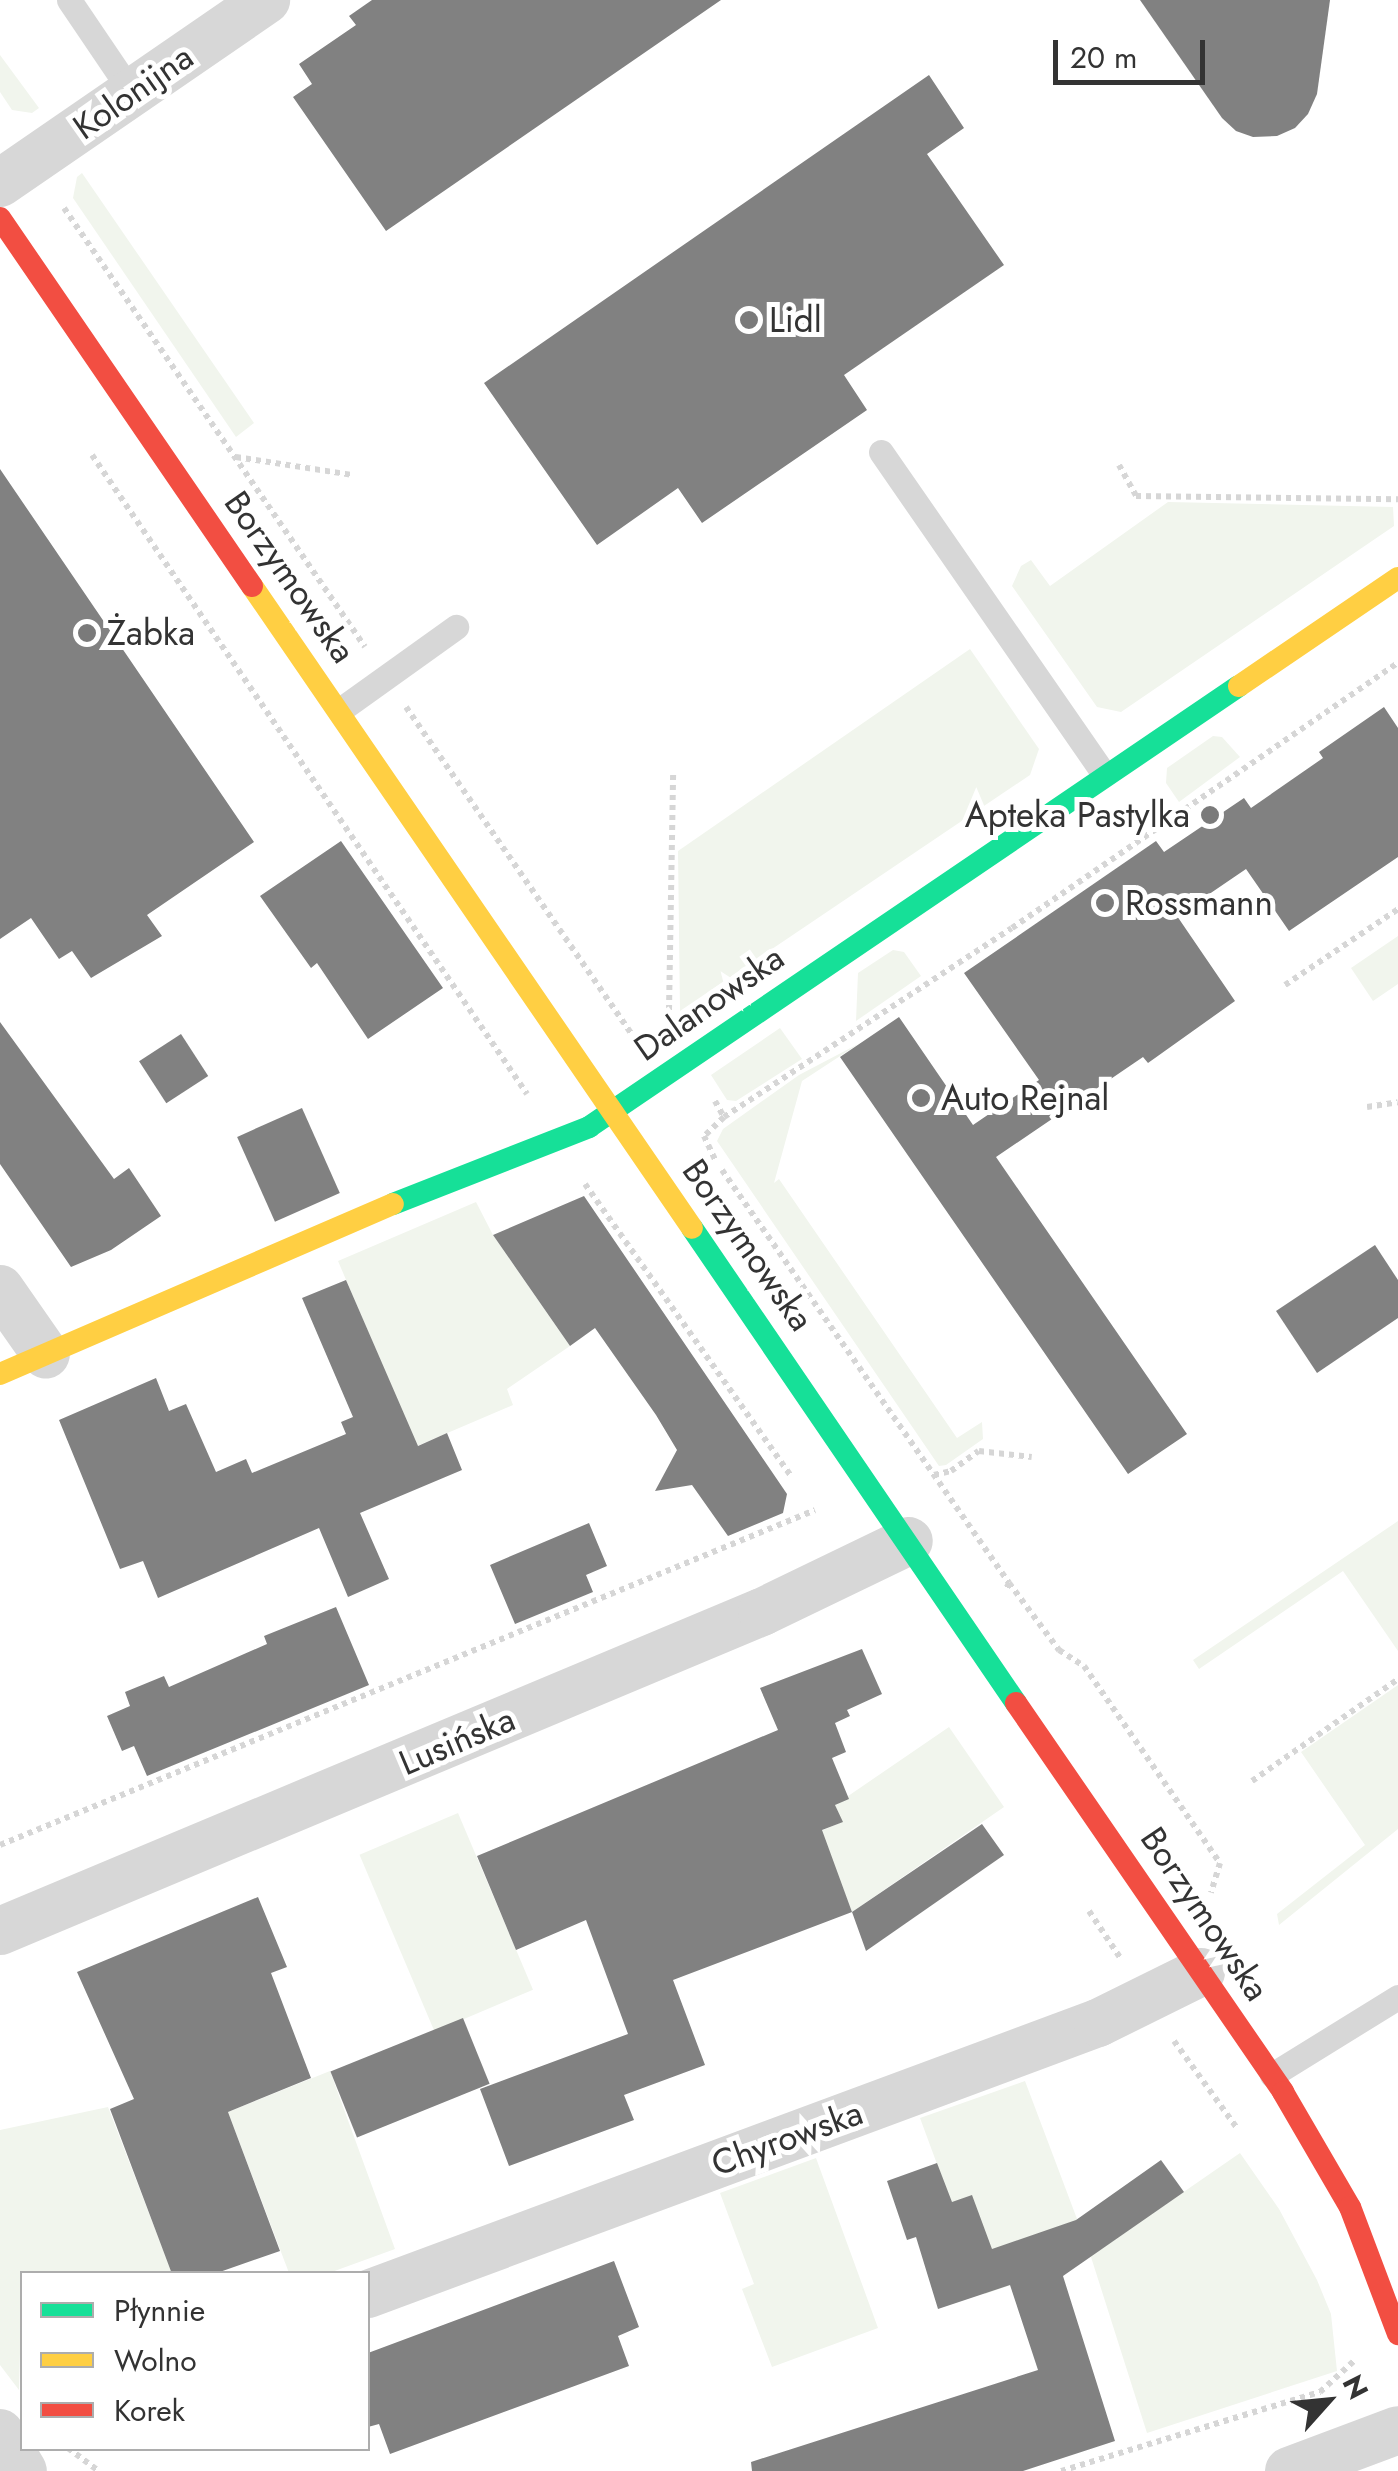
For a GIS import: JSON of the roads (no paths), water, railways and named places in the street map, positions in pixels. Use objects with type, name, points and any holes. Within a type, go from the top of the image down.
[{"type":"street","name":"Kolonijna","points":[[0,184],[266,0]]},
{"type":"street","name":"Borzymowska","points":[[0,218],[1272,2075],[1350,2206],[1398,2334]]},
{"type":"street","name":"Dalanowska","points":[[0,1374],[467,1172],[558,1139],[614,1111],[1104,774],[1398,578]]},
{"type":"street","points":[[0,1289],[46,1355]]},
{"type":"street","name":"Lusińska","points":[[0,1931],[744,1620],[909,1541]]},
{"type":"street","name":"Chyrowska","points":[[370,2293],[1145,2002],[1201,1972]]},
{"type":"street","points":[[1288,2471],[1398,2430]]},
{"type":"street","points":[[0,2432],[23,2471]]},
{"type":"lane","points":[[69,0],[132,93]]},
{"type":"lane","points":[[881,452],[1104,774]]},
{"type":"lane","points":[[340,710],[456,627]]},
{"type":"lane","points":[[1272,2075],[1398,1997]]},
{"type":"place","name":"Lidl","points":[[749,320]]},
{"type":"place","name":"Żabka","points":[[87,633]]},
{"type":"place","name":"Apteka Pastylka","points":[[1210,815]]},
{"type":"place","name":"Rossmann","points":[[1105,903]]},
{"type":"place","name":"Auto Rejnal","points":[[921,1098]]}]
